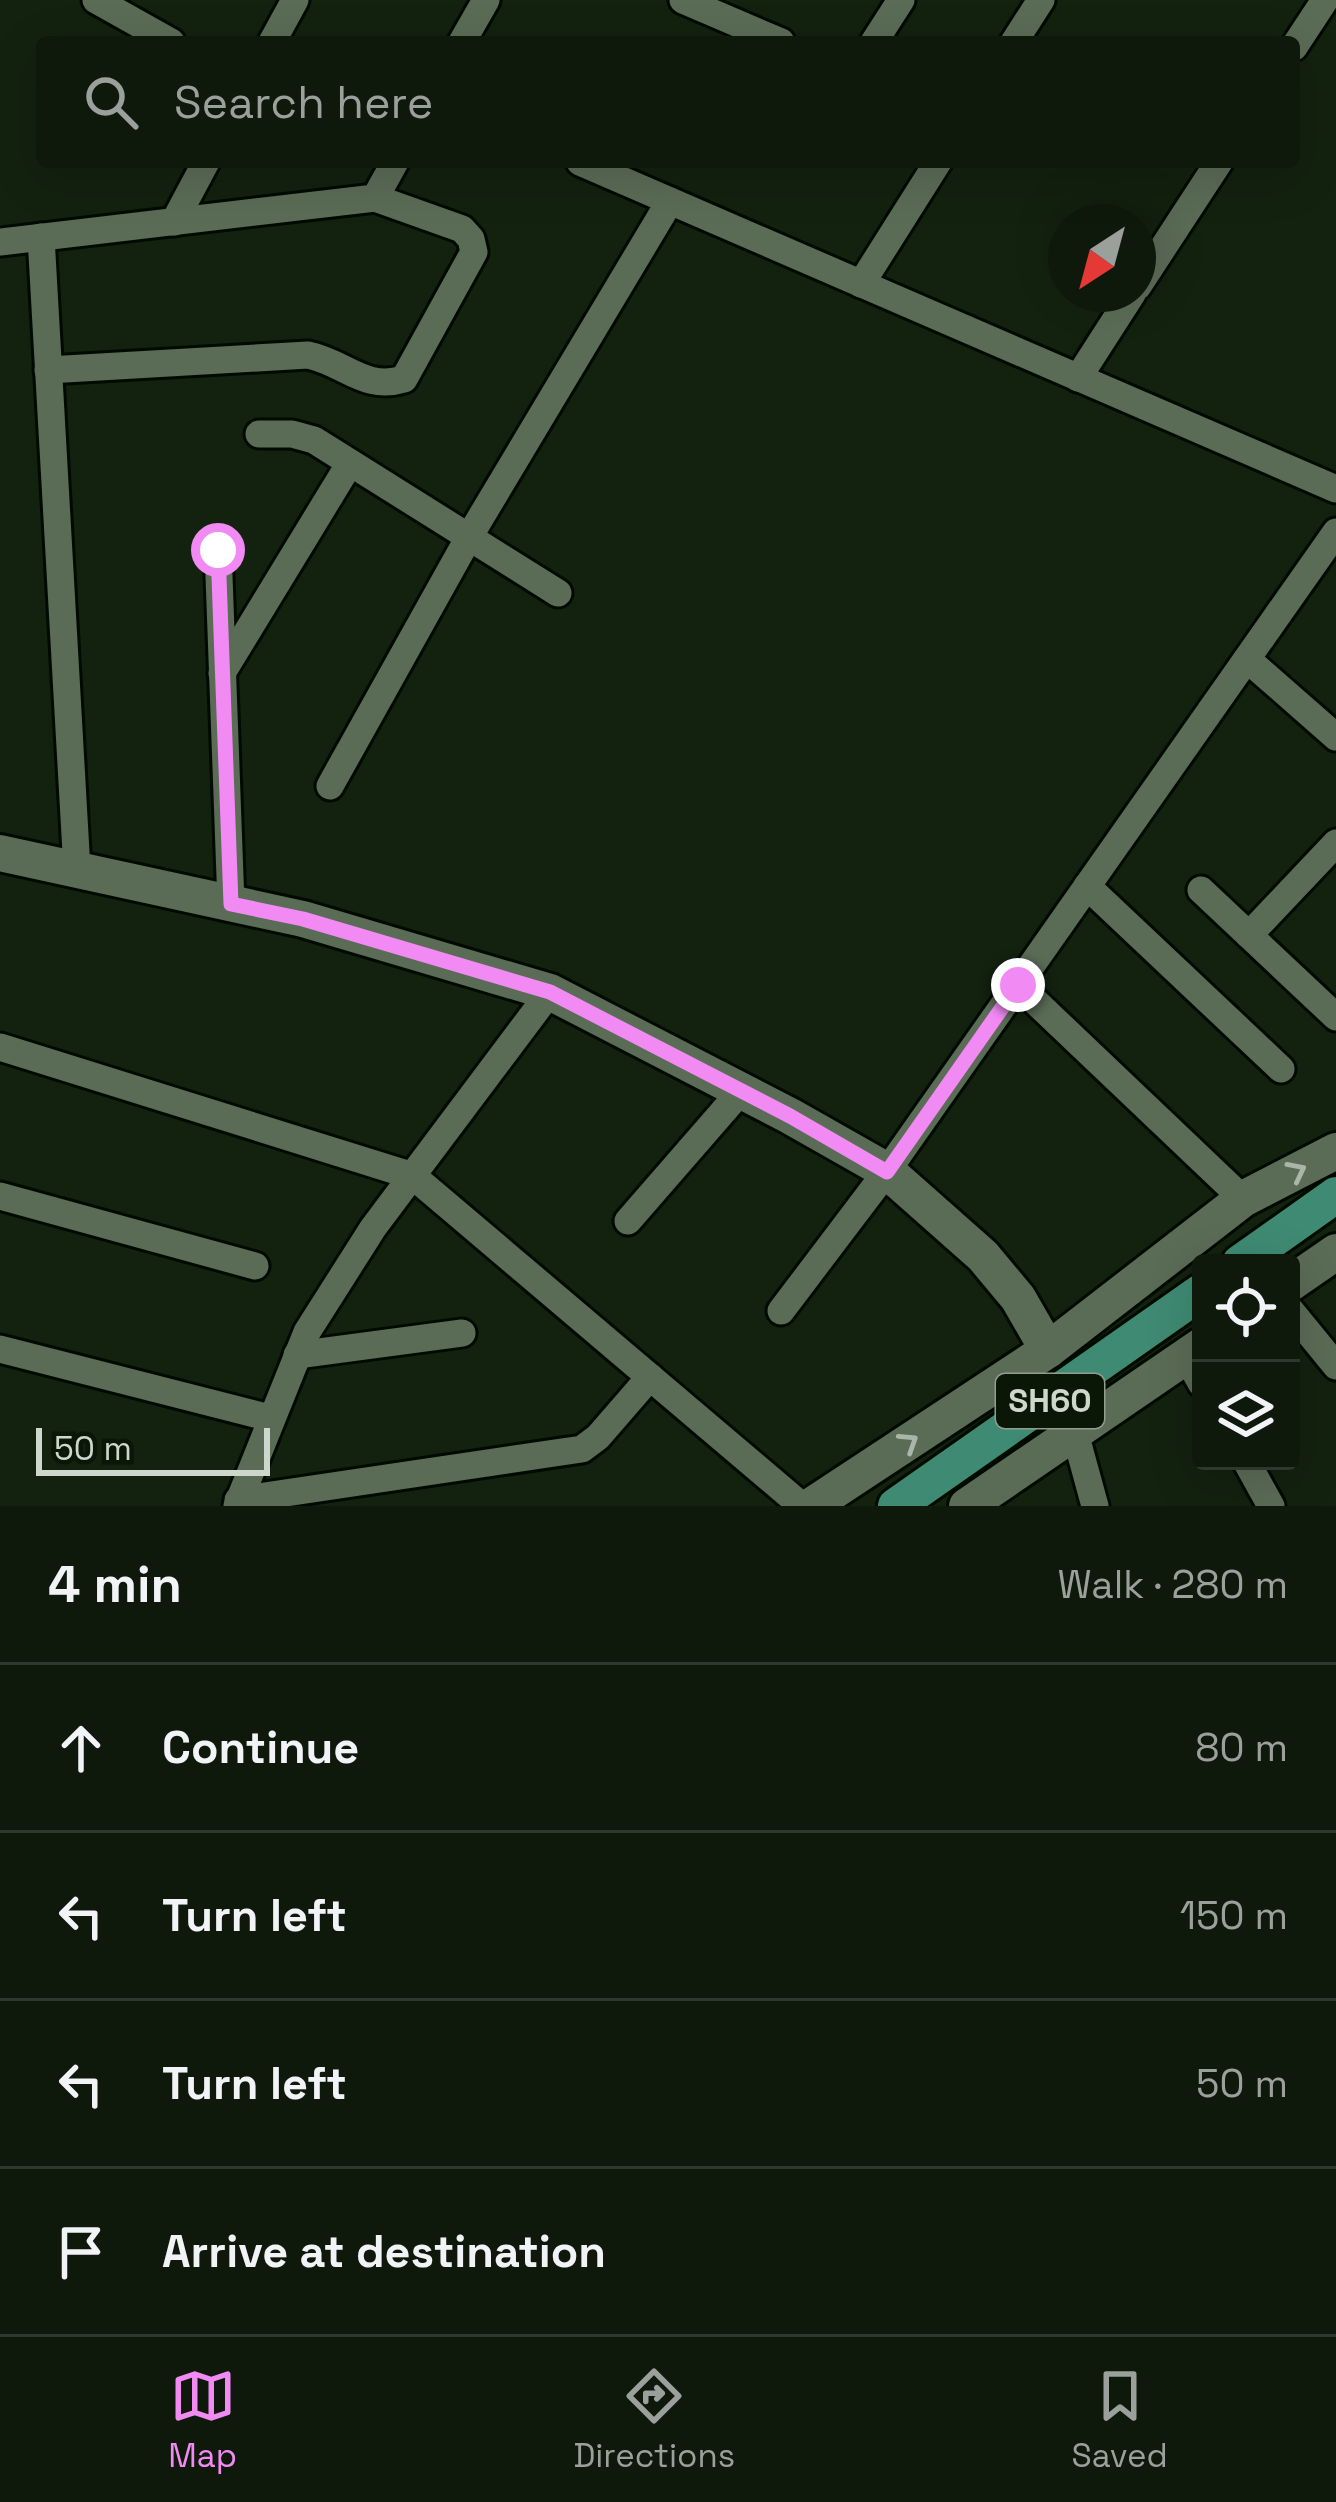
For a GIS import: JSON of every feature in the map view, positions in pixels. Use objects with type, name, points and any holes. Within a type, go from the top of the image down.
[{"type":"main road","points":[[1253,1254],[1336,1195]]},
{"type":"main road","name":"SH60","points":[[896,1506],[1192,1298]]},
{"type":"street","points":[[96,0],[160,36]]},
{"type":"street","points":[[275,36],[295,0]]},
{"type":"street","points":[[465,36],[486,0]]},
{"type":"street","points":[[683,0],[767,36]]},
{"type":"street","points":[[878,36],[901,0]]},
{"type":"street","points":[[1018,36],[1041,0]]},
{"type":"street","points":[[1300,38],[1325,0]]},
{"type":"street","points":[[174,222],[203,168]]},
{"type":"street","points":[[375,198],[392,168]]},
{"type":"street","points":[[594,168],[1336,489]]},
{"type":"street","points":[[861,284],[934,168]]},
{"type":"street","points":[[1156,258],[1215,168]]},
{"type":"street","points":[[0,242],[375,198],[462,229],[471,239],[474,252],[404,379],[384,385],[362,379],[327,359],[308,356],[48,370]]},
{"type":"street","points":[[330,785],[469,537],[670,201]]},
{"type":"street","points":[[41,237],[77,870]]},
{"type":"street","points":[[1078,378],[1120,312]]},
{"type":"street","points":[[259,434],[314,440],[558,593]]},
{"type":"street","points":[[222,673],[350,463]]},
{"type":"street","points":[[781,1311],[887,1172],[1335,534]]},
{"type":"street","points":[[218,550],[231,904]]},
{"type":"street","points":[[1247,659],[1336,737]]},
{"type":"street","points":[[1249,935],[1336,843]]},
{"type":"street","points":[[0,853],[303,919],[550,992],[887,1172],[983,1256],[1018,1298],[1048,1350]]},
{"type":"street","points":[[1087,886],[1281,1069]]},
{"type":"street","points":[[1202,890],[1336,1017]]},
{"type":"street","points":[[1018,985],[1243,1199]]},
{"type":"street","points":[[237,1503],[307,1332],[374,1228],[550,992]]},
{"type":"street","points":[[0,1047],[413,1176],[802,1506]]},
{"type":"street","points":[[628,1221],[741,1091]]},
{"type":"street","points":[[811,1506],[1048,1350],[1243,1199],[1336,1151]]},
{"type":"street","points":[[0,1196],[255,1266]]},
{"type":"street","points":[[1300,1277],[1336,1252]]},
{"type":"street","points":[[1300,1322],[1336,1366]]},
{"type":"street","points":[[297,1355],[462,1333]]},
{"type":"street","points":[[0,1349],[270,1418]]},
{"type":"street","points":[[967,1506],[1075,1433],[1192,1364]]},
{"type":"street","points":[[237,1503],[582,1449],[650,1377]]},
{"type":"street","points":[[1075,1433],[1095,1506]]},
{"type":"street","points":[[1251,1470],[1271,1506]]},
{"type":"route","points":[[218,550],[231,904],[303,919],[550,992],[790,1116],[887,1172],[1018,985]]}]
